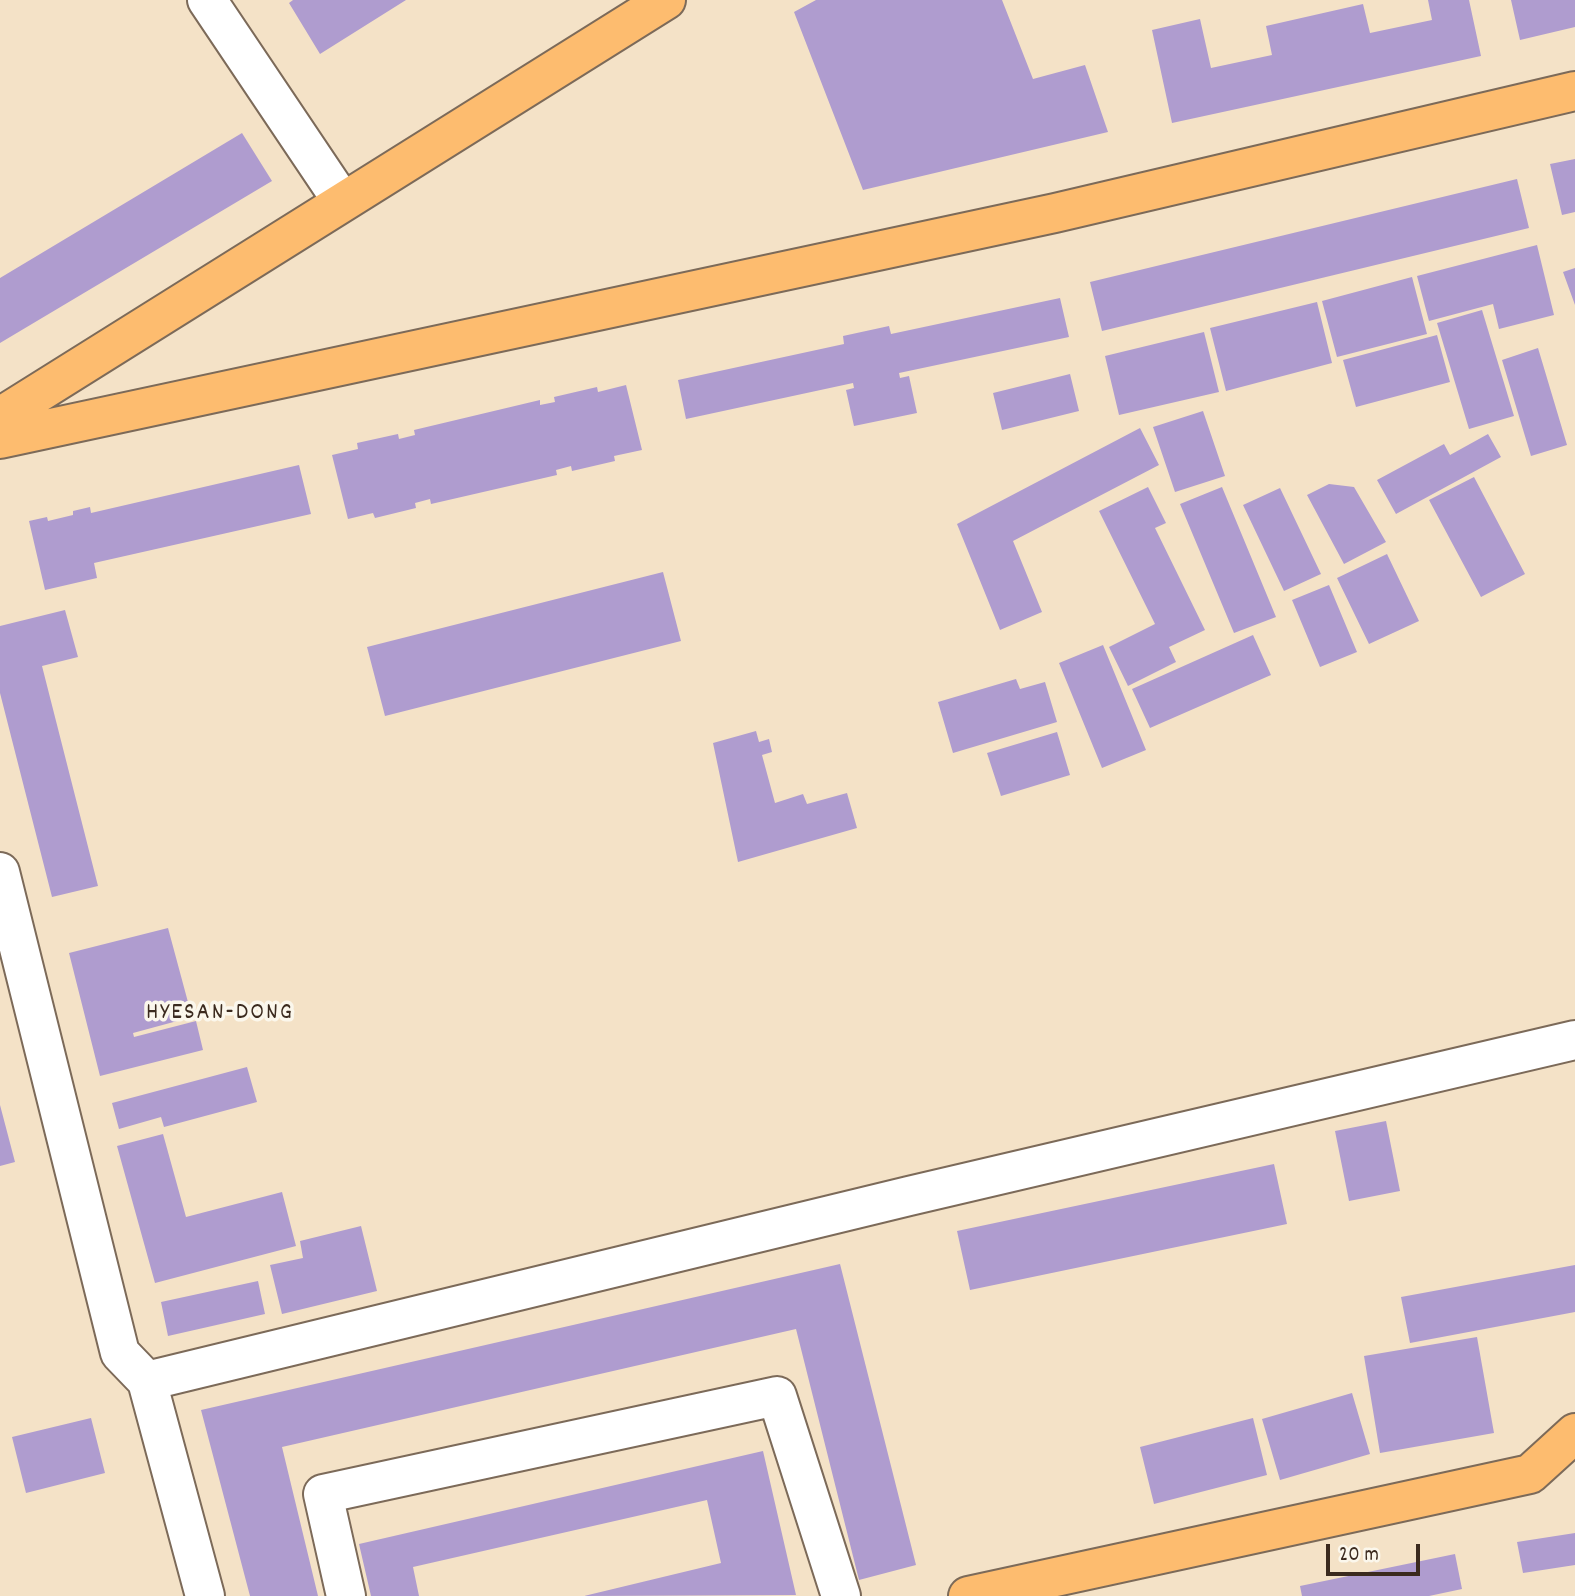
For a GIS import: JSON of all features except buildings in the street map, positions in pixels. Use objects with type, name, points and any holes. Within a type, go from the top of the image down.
[{"type":"main road","points":[[0,417],[666,0]]},
{"type":"main road","points":[[0,439],[1055,213],[1575,91]]},
{"type":"main road","points":[[968,1596],[1530,1474],[1575,1433]]},
{"type":"street","points":[[207,0],[342,201]]},
{"type":"street","points":[[0,872],[120,1353],[147,1381],[205,1596]]},
{"type":"street","points":[[147,1381],[896,1199],[1575,1040]]},
{"type":"street","points":[[346,1596],[323,1494],[777,1396],[841,1596]]},
{"type":"district","name":"HYESAN-DONG","points":[[220,1015]]}]
